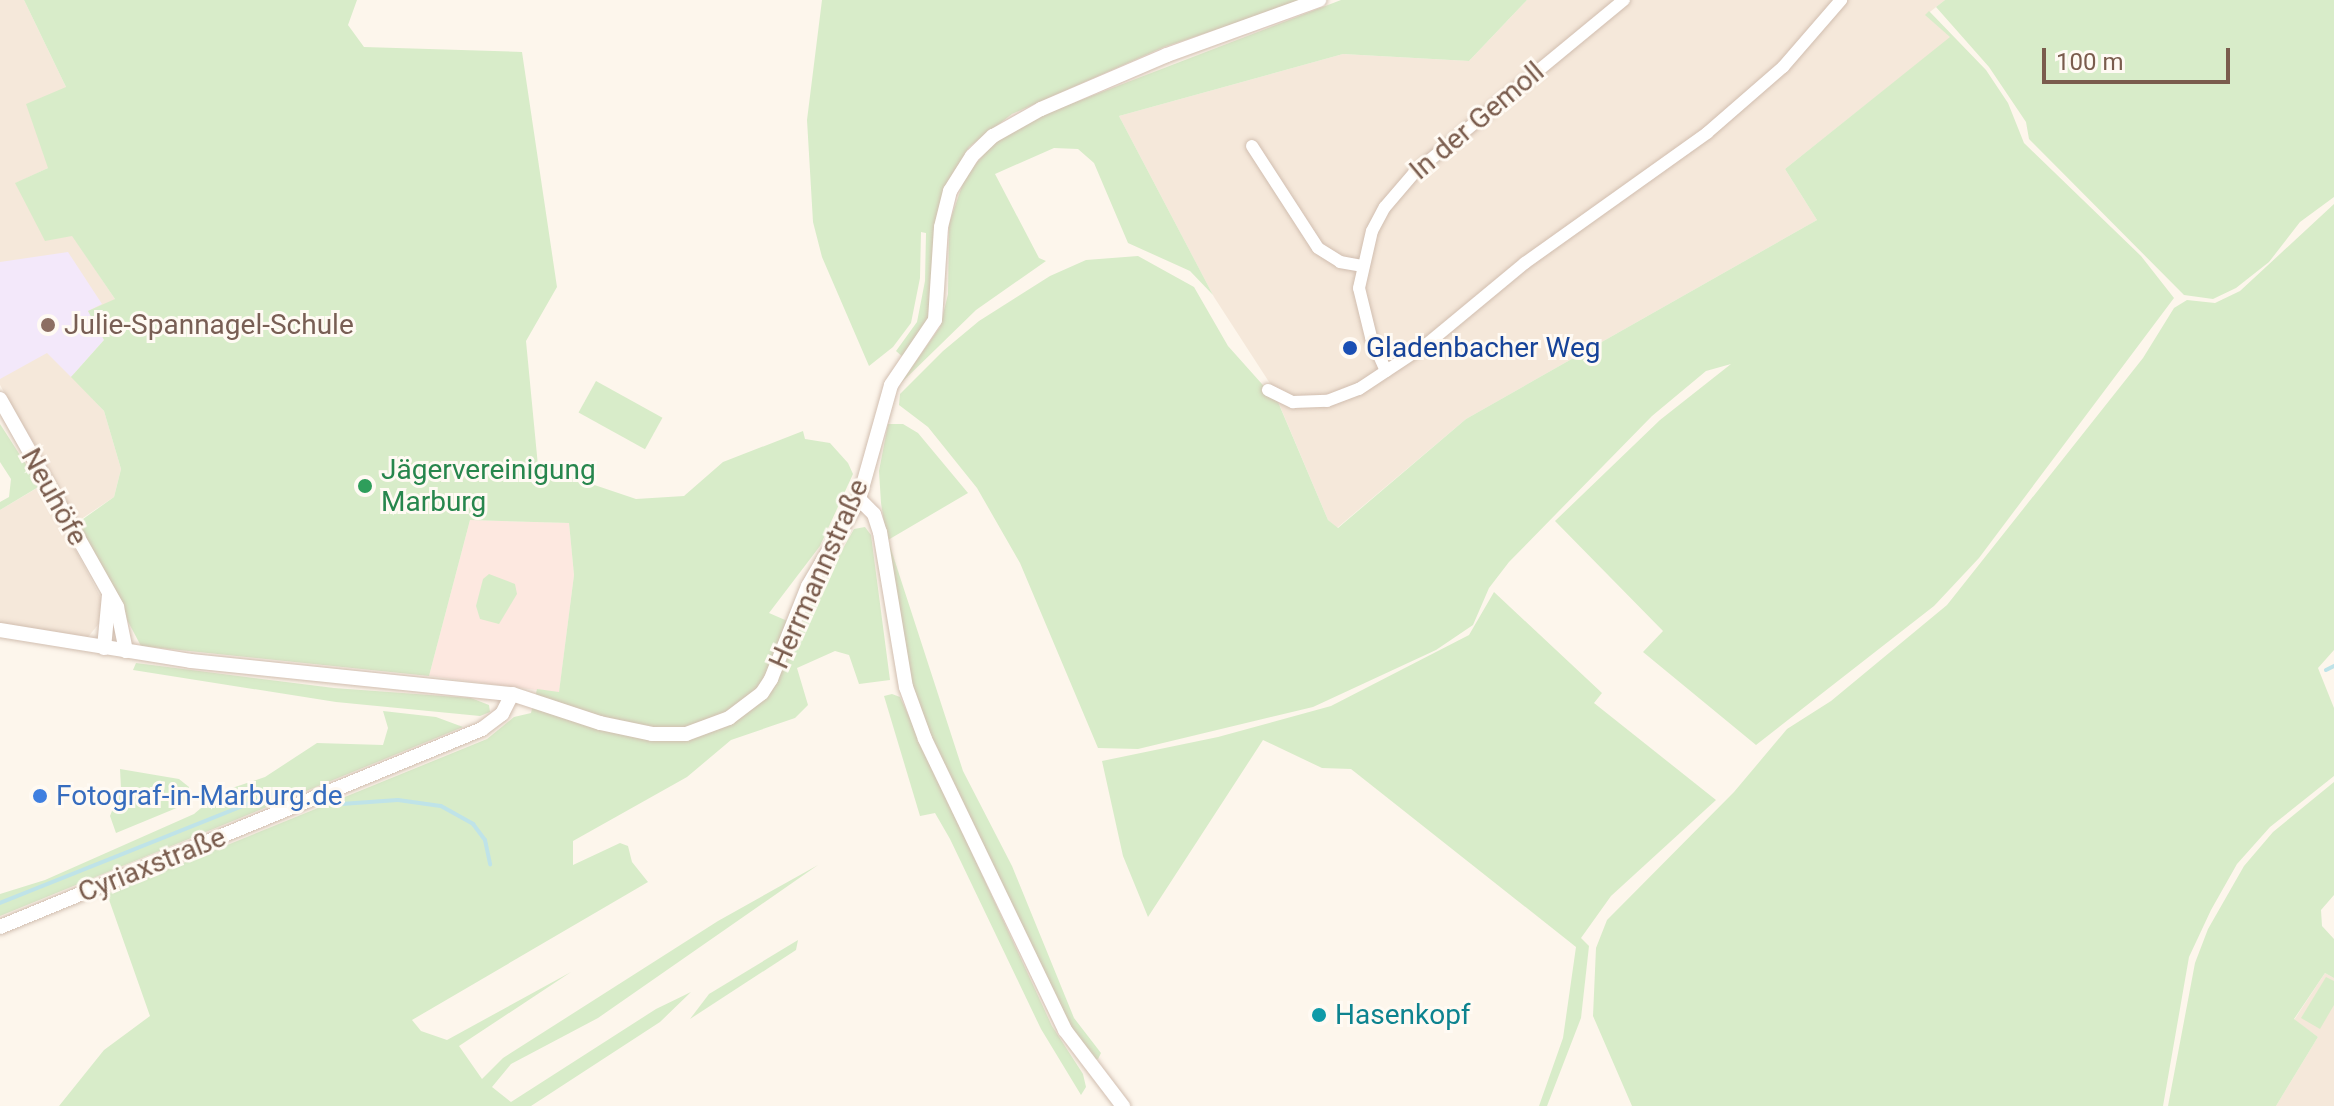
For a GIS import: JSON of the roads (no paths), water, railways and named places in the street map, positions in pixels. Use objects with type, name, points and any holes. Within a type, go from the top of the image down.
[{"type":"street","name":"Herrmannstraße","points":[[0,630],[126,651],[512,694],[623,730],[652,734],[686,734],[729,718],[755,700],[771,679],[808,586],[859,499],[891,385],[935,320],[941,227],[950,191],[981,145],[1013,123],[1111,79],[1319,0]]},
{"type":"street","name":"In der Gemoll","points":[[1386,371],[1361,306],[1362,266],[1372,231],[1406,181],[1624,0]]},
{"type":"street","points":[[1268,390],[1293,402],[1327,401],[1386,371],[1707,133],[1783,67],[1841,0]]},
{"type":"street","points":[[1252,146],[1318,248],[1340,262],[1362,266]]},
{"type":"street","name":"Neuhöfe","points":[[0,399],[121,616],[126,651]]},
{"type":"street","points":[[859,499],[874,514],[880,532],[906,687],[925,739],[1059,1019],[1123,1106]]},
{"type":"street","points":[[104,648],[109,595]]},
{"type":"street","name":"Cyriaxstraße","points":[[0,927],[482,729],[502,714],[512,694]]},
{"type":"waterway","points":[[2326,670],[2334,666]]},
{"type":"waterway","points":[[0,903],[272,794]]},
{"type":"waterway","points":[[341,804],[398,800],[441,806],[473,824],[485,840],[490,864]]},
{"type":"place","name":"Julie-Spannagel-Schule","points":[[48,325]]},
{"type":"place","name":"Gladenbacher Weg","points":[[1350,348]]},
{"type":"place","name":"Jägervereinigung Marburg","points":[[365,486]]},
{"type":"place","name":"Fotograf-in-Marburg.de","points":[[40,796]]},
{"type":"place","name":"Hasenkopf","points":[[1319,1015]]}]
